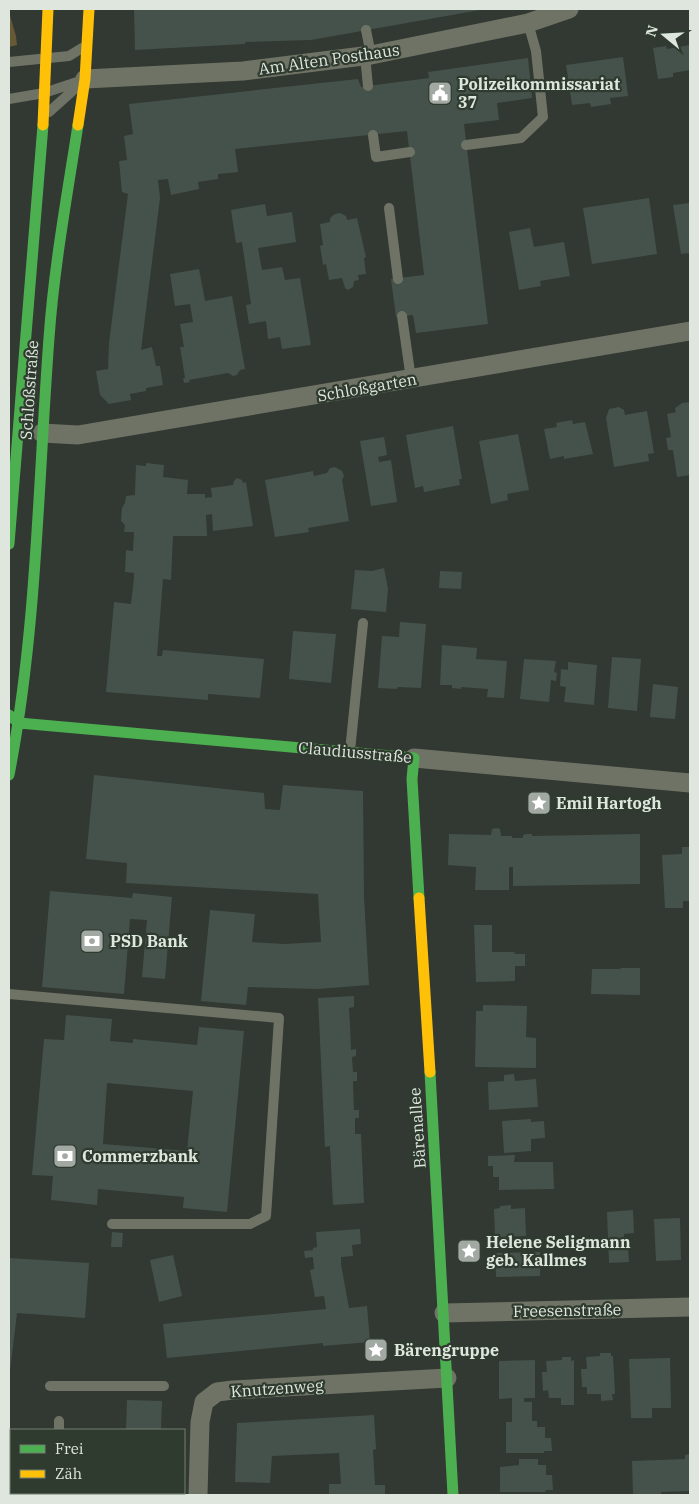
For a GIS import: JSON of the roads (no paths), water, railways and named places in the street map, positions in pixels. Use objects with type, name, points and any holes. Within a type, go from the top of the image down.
[{"type":"main road","name":"Schloßstraße","points":[[9,544],[43,117],[48,9]]},
{"type":"main road","name":"Schloßstraße","points":[[9,775],[14,726],[29,642],[42,433],[55,273],[85,79],[89,9]]},
{"type":"main road","points":[[9,714],[14,726]]},
{"type":"main road","name":"Claudiusstraße","points":[[14,726],[414,758]]},
{"type":"main road","name":"Bärenallee","points":[[414,758],[412,779],[453,1495]]},
{"type":"street","name":"Am Alten Posthaus","points":[[85,79],[243,71],[368,55],[528,23],[563,10]]},
{"type":"street","name":"Schloßgarten","points":[[42,433],[78,436],[690,331]]},
{"type":"street","name":"Claudiusstraße","points":[[414,758],[690,783]]},
{"type":"street","name":"Freesenstraße","points":[[444,1313],[690,1307]]},
{"type":"street","name":"Knutzenweg","points":[[198,1495],[200,1422],[204,1402],[217,1392],[447,1378]]},
{"type":"lane","points":[[466,144],[521,138],[543,117],[536,51],[528,23]]},
{"type":"lane","points":[[366,30],[368,86]]},
{"type":"lane","points":[[9,62],[69,56],[78,52],[88,43]]},
{"type":"lane","points":[[9,99],[44,92],[85,79]]},
{"type":"lane","points":[[43,117],[85,79]]},
{"type":"lane","points":[[373,136],[376,157],[410,152]]},
{"type":"lane","points":[[389,208],[398,279]]},
{"type":"lane","points":[[402,316],[411,379]]},
{"type":"lane","points":[[350,752],[363,623]]},
{"type":"lane","points":[[9,994],[279,1018],[266,1216],[250,1224],[112,1224]]},
{"type":"lane","points":[[50,1386],[164,1386]]},
{"type":"lane","points":[[91,1495],[120,1495]]},
{"type":"place","name":"Polizeikommissariat 37","points":[[440,93]]},
{"type":"place","name":"Emil Hartogh","points":[[539,803]]},
{"type":"place","name":"PSD Bank","points":[[92,941]]},
{"type":"place","name":"Commerzbank","points":[[65,1156]]},
{"type":"place","name":"Helene Seligmann geb. Kallmes","points":[[469,1251]]},
{"type":"place","name":"Bärengruppe","points":[[376,1350]]}]
